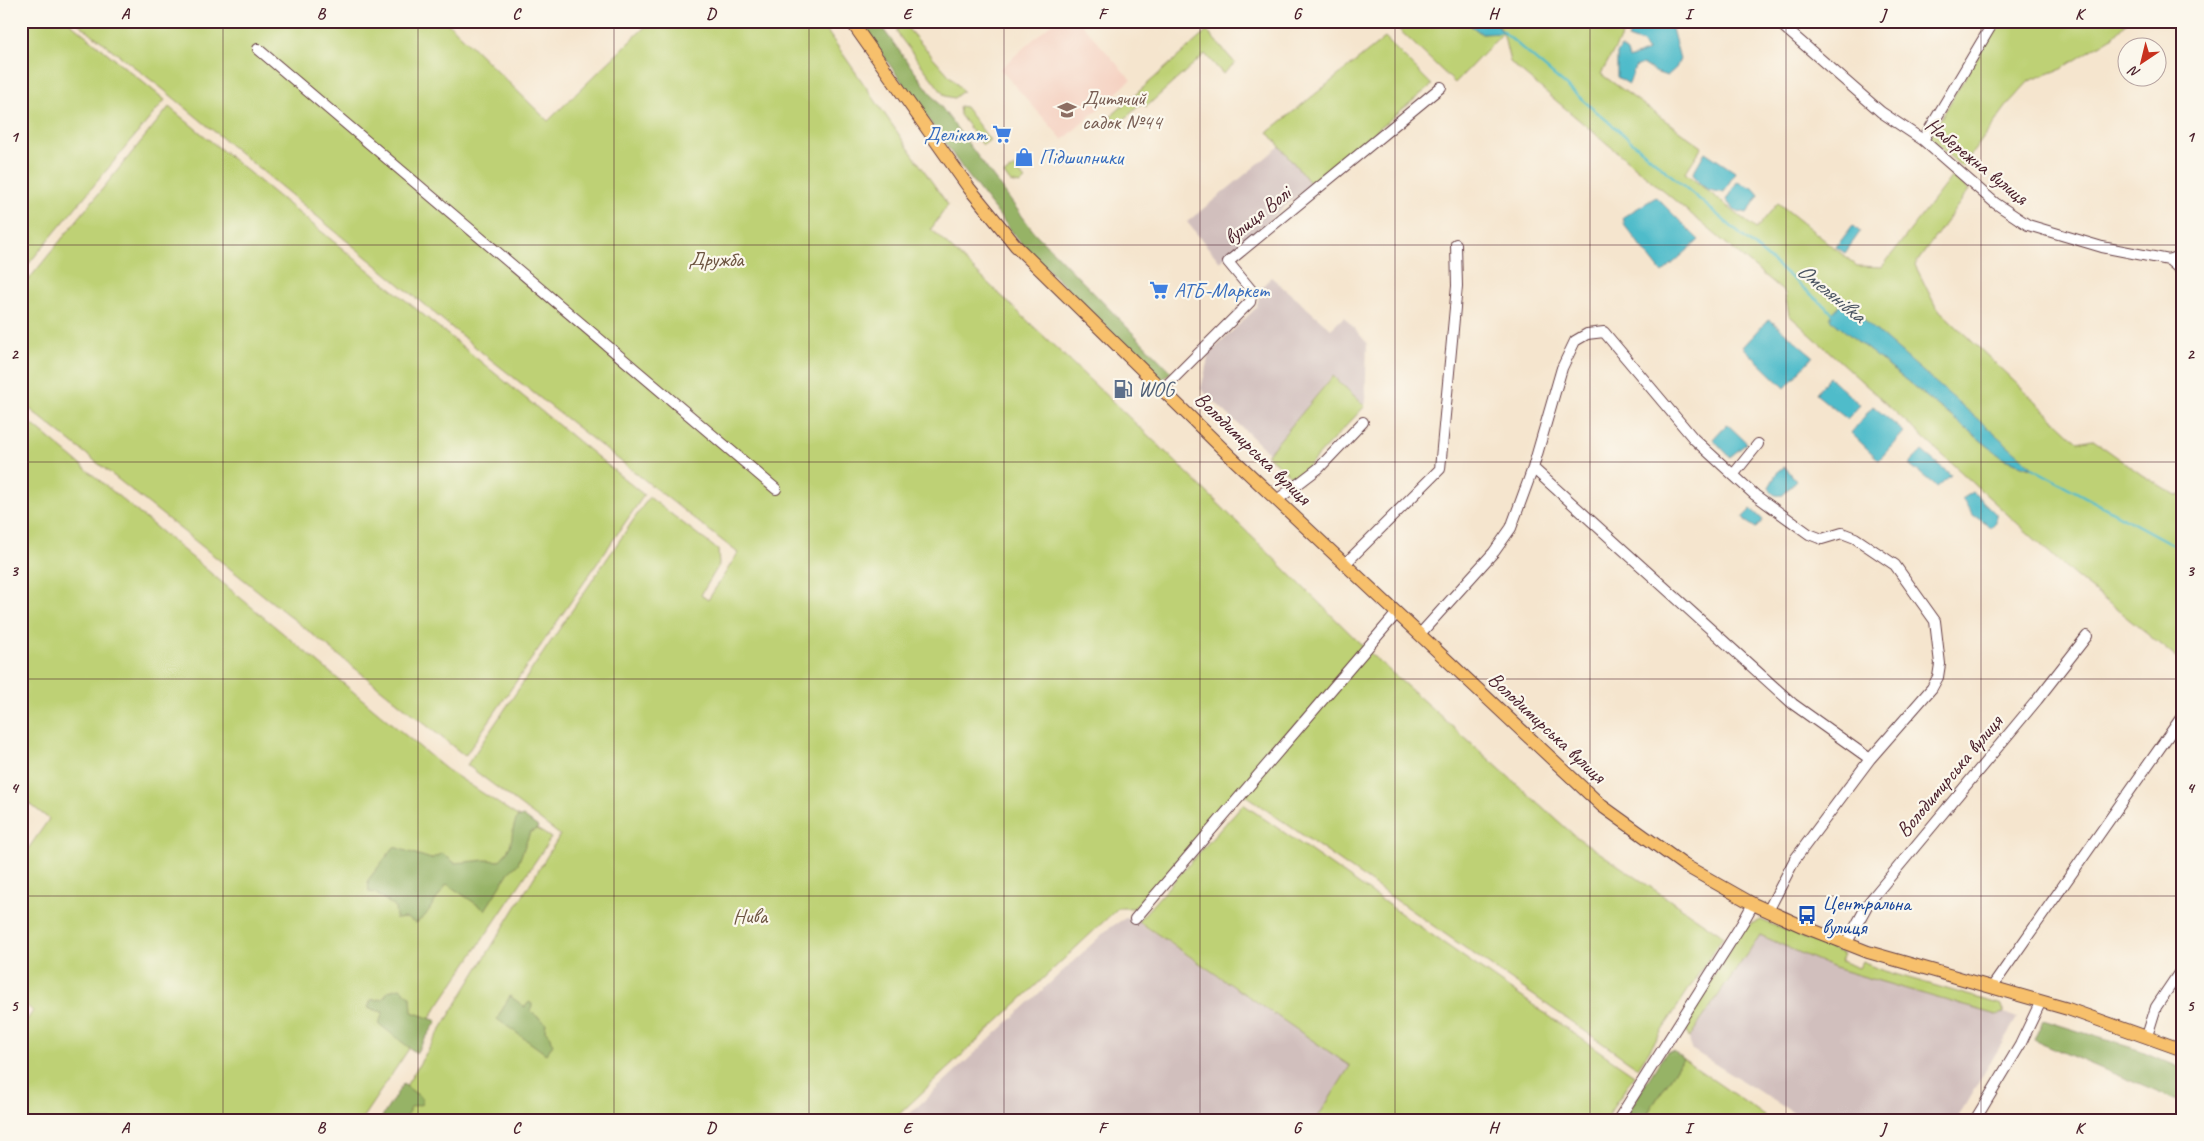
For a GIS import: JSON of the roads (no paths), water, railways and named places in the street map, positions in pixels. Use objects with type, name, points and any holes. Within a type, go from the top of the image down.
[{"type":"main road","name":"Володимирська вулиця","points":[[851,21],[969,188],[1016,246],[1277,500],[1602,806],[1684,865],[1753,904],[1846,944],[2041,1001],[2183,1050]]},
{"type":"street","name":"Набережна вулиця","points":[[1777,21],[1881,112],[1923,140],[1996,203],[2028,225],[2102,247],[2168,260],[2183,272]]},
{"type":"street","points":[[1923,140],[1994,21]]},
{"type":"street","points":[[258,49],[776,489]]},
{"type":"street","name":"вулиця Волі","points":[[1163,390],[1250,302],[1252,291],[1228,262],[1441,87]]},
{"type":"street","points":[[1345,564],[1440,469],[1457,286],[1456,244]]},
{"type":"street","points":[[2168,260],[2183,255]]},
{"type":"street","points":[[1420,634],[1494,552],[1510,528],[1533,468],[1562,368],[1575,341],[1587,334],[1604,332],[1694,439],[1755,495],[1809,534],[1822,539],[1842,533],[1855,538],[1895,565],[1936,621],[1940,664],[1938,677],[1932,688],[1870,759],[1795,859],[1768,911]]},
{"type":"street","points":[[1277,500],[1319,468],[1363,422]]},
{"type":"street","points":[[1733,475],[1758,444]]},
{"type":"street","points":[[1533,468],[1793,704],[1870,759]]},
{"type":"street","points":[[1135,919],[1397,613]]},
{"type":"street","name":"Володимирська вулиця","points":[[1846,944],[1869,902],[2037,700],[2087,636]]},
{"type":"street","points":[[1992,987],[2183,715]]},
{"type":"street","points":[[1618,1120],[1753,904]]},
{"type":"street","points":[[2147,1036],[2156,1007],[2183,967]]},
{"type":"street","points":[[1975,1120],[2020,1045],[2041,1001]]},
{"type":"water","points":[[1465,21],[1495,21],[1503,33],[1482,34]]},
{"type":"water","points":[[1636,21],[1670,21],[1680,59],[1676,68],[1667,76],[1655,72],[1643,64],[1635,67],[1629,84],[1617,77],[1617,54],[1621,47],[1627,52],[1629,59],[1648,51],[1642,43],[1628,38]]},
{"type":"water","points":[[1705,152],[1735,172],[1724,192],[1705,188],[1693,173]]},
{"type":"water","points":[[1737,182],[1753,188],[1759,195],[1747,213],[1734,210],[1726,200]]},
{"type":"water","points":[[1656,197],[1699,240],[1662,273],[1625,226],[1623,217]]},
{"type":"water","points":[[1853,225],[1860,232],[1845,253],[1836,247]]},
{"type":"water","points":[[1851,299],[1851,306],[1866,322],[2035,469],[2004,459],[1830,319],[1833,312],[1839,306]]},
{"type":"water","points":[[1769,319],[1813,356],[1785,388],[1743,347]]},
{"type":"water","points":[[1829,377],[1860,405],[1847,419],[1816,394]]},
{"type":"water","points":[[1873,406],[1904,432],[1879,460],[1851,433]]},
{"type":"water","points":[[1727,424],[1747,443],[1730,457],[1713,439]]},
{"type":"water","points":[[1922,451],[1951,475],[1937,487],[1909,464]]},
{"type":"water","points":[[1785,467],[1796,480],[1783,495],[1776,495],[1769,487],[1779,470]]},
{"type":"water","points":[[1973,492],[1996,514],[1996,522],[1991,527],[1973,515],[1962,499]]},
{"type":"water","points":[[1751,509],[1763,520],[1756,528],[1745,521],[1743,517]]},
{"type":"waterway","name":"Омелянівка","points":[[1502,31],[1835,315]]},
{"type":"waterway","name":"Омелянівка","points":[[2032,468],[2183,550]]},
{"type":"place","name":"Дитячий садок №44","points":[[1067,110]]},
{"type":"place","name":"Делікат","points":[[1002,134]]},
{"type":"place","name":"Підшипники","points":[[1024,157]]},
{"type":"place","name":"АТБ-Маркет","points":[[1159,290]]},
{"type":"place","name":"WOG","points":[[1123,389]]},
{"type":"place","name":"Центральна вулиця","points":[[1807,915]]},
{"type":"park label","name":"Дружба","points":[[716,259]]},
{"type":"park label","name":"Нива","points":[[750,916]]}]
